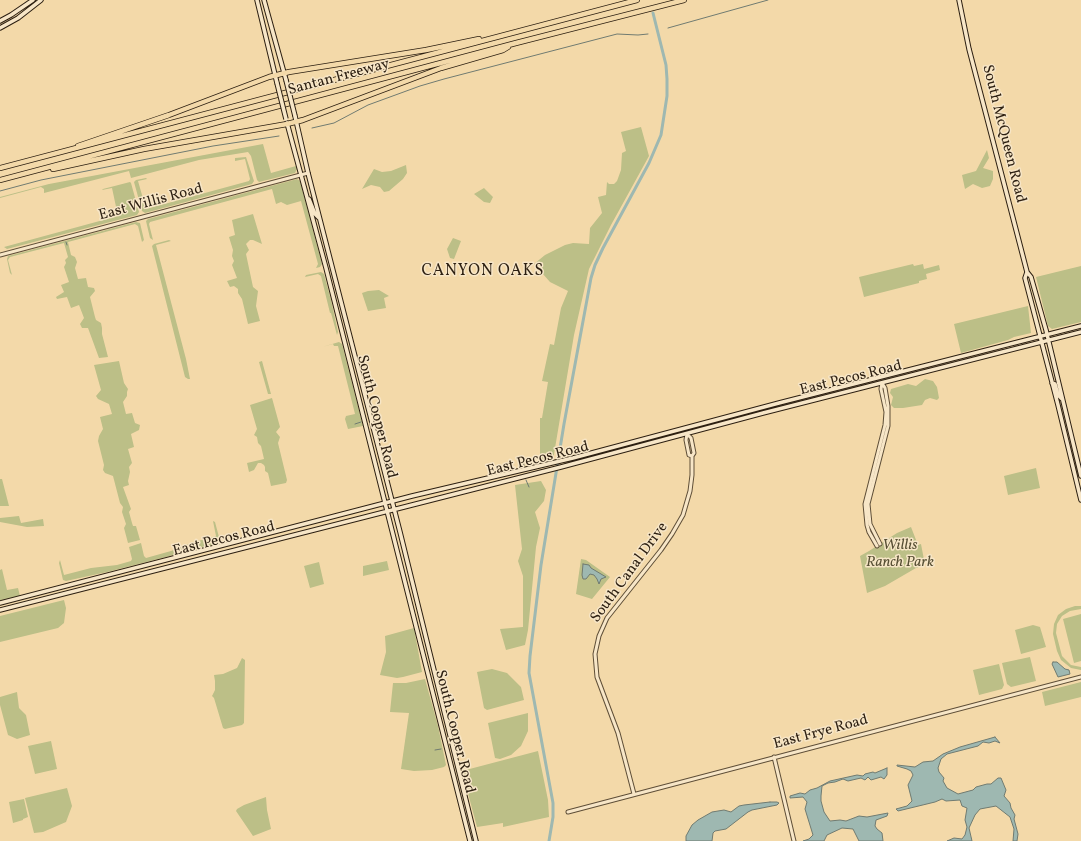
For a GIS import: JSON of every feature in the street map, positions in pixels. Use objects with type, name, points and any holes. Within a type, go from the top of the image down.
[{"type":"highway","name":"Santan Freeway","points":[[0,168],[66,152],[637,0]]},
{"type":"highway","name":"Santan Freeway","points":[[0,180],[684,0]]},
{"type":"highway","points":[[659,7],[689,0]]},
{"type":"highway","points":[[66,152],[79,145],[169,115],[275,76],[426,50],[506,33],[523,31]]},
{"type":"highway","points":[[35,170],[49,170],[144,149],[286,121],[297,121],[434,71],[503,50],[516,43]]},
{"type":"main road","points":[[0,21],[32,0]]},
{"type":"main road","points":[[0,28],[18,18],[41,0]]},
{"type":"main road","name":"South Cooper Road","points":[[256,0],[286,121],[307,195],[470,841]]},
{"type":"main road","name":"South Cooper Road","points":[[264,0],[297,121],[308,173],[392,501],[476,841]]},
{"type":"main road","name":"South McQueen Road","points":[[958,0],[977,80],[1027,272],[1031,277],[1048,334],[1081,476]]},
{"type":"main road","points":[[307,195],[316,216],[320,218]]},
{"type":"main road","name":"South McQueen Road","points":[[1027,272],[1025,278],[1081,500]]},
{"type":"main road","name":"East Pecos Road","points":[[0,603],[392,501],[555,463],[779,403],[1081,326]]},
{"type":"main road","name":"East Pecos Road","points":[[0,610],[554,469],[1081,332]]},
{"type":"main road","points":[[964,356],[966,362]]},
{"type":"main road","points":[[880,377],[882,383]]},
{"type":"main road","points":[[1052,383],[1055,384],[1058,395],[1063,401]]},
{"type":"main road","points":[[836,389],[837,395]]},
{"type":"main road","points":[[779,403],[781,409]]},
{"type":"main road","points":[[686,429],[687,434]]},
{"type":"main road","points":[[451,769],[457,767]]},
{"type":"main road","points":[[468,833],[473,832]]},
{"type":"street","name":"East Willis Road","points":[[0,255],[308,173]]},
{"type":"street","points":[[878,545],[870,524],[868,504],[889,417],[887,399],[882,383]]},
{"type":"street","name":"South Canal Drive","points":[[634,794],[618,733],[597,677],[595,658],[596,645],[607,618],[661,550],[680,521],[690,491],[692,475],[692,456],[689,455],[686,440],[687,434]]},
{"type":"street","name":"East Frye Road","points":[[568,812],[1081,677]]},
{"type":"street","points":[[774,757],[794,841]]},
{"type":"green space","points":[[641,127],[649,156],[611,225],[589,269],[574,335],[553,460],[540,463],[540,418],[542,418],[548,382],[542,381],[550,344],[554,345],[561,308],[568,291],[550,282],[534,264],[545,255],[565,245],[573,243],[589,244],[590,228],[602,213],[598,197],[606,195],[607,182],[609,184],[614,184],[617,181],[621,170],[622,153],[626,151],[621,132]]},
{"type":"green space","points":[[263,144],[271,173],[296,166],[297,169],[295,173],[259,182],[257,180],[251,156],[248,152],[199,160],[131,178],[129,171],[44,193],[44,189],[41,187],[0,198],[49,184]]},
{"type":"green space","points":[[987,150],[989,158],[983,168],[993,171],[993,179],[990,186],[982,188],[973,184],[965,189],[962,175],[976,171]]},
{"type":"green space","points":[[246,157],[254,181],[252,184],[145,213],[142,211],[134,182],[136,180],[147,179],[138,181],[146,209],[249,181],[250,179],[245,159],[235,161],[235,158]]},
{"type":"green space","points":[[406,165],[407,173],[403,179],[389,191],[384,192],[380,187],[371,185],[362,189],[374,169],[382,172],[391,171]]},
{"type":"green space","points":[[297,179],[300,181],[322,264],[320,267],[316,268],[318,264],[301,201],[287,205],[281,202],[276,204],[272,189],[150,222],[149,224],[153,240],[150,238],[146,221],[148,219]]},
{"type":"green space","points":[[130,182],[139,212],[137,215],[7,249],[4,247],[118,216],[112,188],[102,190]]},
{"type":"green space","points":[[484,188],[493,197],[490,203],[484,202],[474,194]]},
{"type":"green space","points":[[253,214],[262,244],[250,240],[246,244],[249,250],[246,254],[253,287],[258,291],[256,306],[260,321],[248,324],[238,289],[234,286],[230,287],[227,281],[237,278],[232,265],[234,261],[232,256],[233,250],[229,237],[235,235],[232,220]]},
{"type":"green space","points":[[136,222],[140,223],[144,240],[142,242],[138,226],[135,224],[68,242],[71,255],[75,257],[77,262],[75,268],[78,279],[86,278],[88,287],[94,288],[95,291],[90,297],[96,320],[101,323],[102,334],[108,357],[99,358],[88,328],[82,328],[80,324],[84,318],[79,305],[71,308],[67,297],[57,299],[56,297],[64,292],[61,285],[69,282],[64,267],[66,263],[65,260],[68,257],[64,243],[10,257],[8,260],[12,275],[10,273],[7,259],[8,256]]},
{"type":"green space","points":[[453,238],[461,241],[454,259],[450,258],[447,249]]},
{"type":"green space","points":[[169,240],[171,241],[156,245],[190,379],[185,377],[152,246],[154,244]]},
{"type":"green space","points":[[913,264],[914,266],[923,264],[924,269],[939,265],[940,270],[926,274],[927,279],[919,281],[919,283],[864,297],[859,277]]},
{"type":"green space","points":[[1081,266],[1081,322],[1052,329],[1048,326],[1036,277]]},
{"type":"green space","points":[[321,272],[324,274],[331,300],[338,332],[337,335],[321,276],[318,274],[305,277],[306,275]]},
{"type":"green space","points":[[379,290],[389,296],[384,298],[386,308],[368,311],[362,293]]},
{"type":"green space","points":[[1028,306],[1031,333],[961,353],[954,324]]},
{"type":"green space","points":[[339,342],[342,344],[363,426],[348,429],[345,419],[346,416],[355,414],[338,346],[334,346],[333,344],[322,347]]},
{"type":"green space","points":[[119,361],[124,383],[128,389],[127,396],[123,402],[126,414],[132,413],[135,423],[140,425],[139,430],[131,434],[134,447],[128,449],[132,463],[129,467],[129,485],[123,487],[131,509],[129,512],[132,523],[133,526],[136,526],[140,540],[128,543],[124,528],[126,524],[122,512],[123,507],[120,503],[113,476],[105,473],[103,470],[104,465],[98,441],[103,429],[100,417],[112,414],[109,404],[98,399],[96,396],[101,390],[94,365]]},
{"type":"green space","points":[[262,361],[271,394],[268,394],[259,362]]},
{"type":"green space","points":[[925,379],[933,381],[937,387],[939,398],[937,400],[930,398],[925,400],[922,405],[903,408],[894,408],[891,405],[893,397],[890,393],[891,389],[908,384],[916,386]]},
{"type":"green space","points":[[272,398],[280,427],[276,432],[280,437],[278,443],[287,480],[286,483],[271,486],[268,473],[265,471],[264,465],[258,463],[254,470],[249,472],[247,463],[264,459],[261,446],[258,443],[257,437],[254,435],[257,429],[250,405]]},
{"type":"green space","points":[[1036,468],[1040,488],[1008,495],[1004,476]]},
{"type":"green space","points":[[0,479],[2,479],[9,506],[0,506]]},
{"type":"green space","points":[[541,481],[546,490],[544,501],[535,512],[540,528],[536,547],[528,630],[525,645],[506,650],[500,629],[523,627],[523,576],[518,561],[522,549],[515,485]]},
{"type":"green space","points":[[19,516],[21,523],[43,519],[44,526],[27,527],[0,522],[0,518]]},
{"type":"green space","points":[[213,521],[215,522],[220,541],[217,544],[107,572],[66,581],[63,580],[59,563],[60,560],[64,575],[91,568],[117,565],[131,561],[132,559],[129,547],[141,543],[144,556],[146,558],[216,536]]},
{"type":"green space","name":"Willis Ranch Park","points":[[911,527],[918,545],[921,544],[925,565],[916,568],[885,586],[867,593],[860,556],[897,533]]},
{"type":"green space","points":[[581,559],[586,560],[610,577],[592,599],[576,594]]},
{"type":"green space","points":[[387,561],[389,570],[363,576],[363,566]]},
{"type":"green space","points":[[319,562],[324,584],[310,588],[304,566]]},
{"type":"green space","points":[[2,569],[7,590],[18,588],[20,596],[0,601],[0,570]]},
{"type":"green space","points":[[64,600],[66,608],[64,623],[58,628],[0,642],[0,616]]},
{"type":"green space","points":[[1081,606],[1081,609],[1070,611],[1062,616],[1057,624],[1056,633],[1062,656],[1071,665],[1081,667],[1081,670],[1071,668],[1061,660],[1053,634],[1054,624],[1058,615],[1066,609]]},
{"type":"green space","points":[[1081,614],[1081,661],[1074,663],[1063,619]]},
{"type":"green space","points":[[1033,625],[1040,627],[1046,647],[1021,654],[1015,630]]},
{"type":"green space","points":[[414,628],[422,672],[397,678],[380,675],[386,652],[385,636]]},
{"type":"green space","points":[[1030,657],[1036,681],[1011,687],[1007,684],[1002,663]]},
{"type":"green space","points":[[242,658],[245,660],[244,723],[242,725],[225,729],[223,728],[214,698],[212,696],[215,690],[214,675],[223,674],[237,668]]},
{"type":"green space","points":[[999,664],[1004,685],[1002,689],[979,695],[973,670]]},
{"type":"green space","points":[[492,669],[507,673],[521,687],[524,700],[487,710],[484,708],[477,672]]},
{"type":"green space","points":[[425,679],[438,726],[446,765],[444,767],[432,770],[414,771],[401,769],[409,713],[390,712],[393,683],[406,683]]},
{"type":"green space","points":[[1081,682],[1081,697],[1045,706],[1042,692]]},
{"type":"green space","points":[[17,692],[19,708],[26,715],[30,735],[17,739],[8,735],[0,705],[0,697]]},
{"type":"green space","points":[[528,713],[528,731],[521,746],[511,755],[500,759],[495,758],[488,723]]},
{"type":"green space","points":[[51,741],[57,769],[35,774],[28,746]]},
{"type":"green space","points":[[538,751],[548,800],[549,817],[503,827],[503,823],[477,827],[462,771]]},
{"type":"green space","points":[[67,788],[72,806],[66,822],[43,832],[34,833],[25,798]]},
{"type":"green space","points":[[266,797],[271,829],[253,836],[236,811],[244,805]]},
{"type":"green space","points":[[24,799],[28,817],[13,823],[9,802]]},
{"type":"water","points":[[583,564],[589,565],[591,568],[606,577],[601,579],[599,584],[594,575],[590,574],[586,579],[583,579]]},
{"type":"water","points":[[1053,662],[1057,662],[1065,669],[1069,670],[1070,674],[1058,677],[1052,664]]},
{"type":"water","points":[[995,737],[1000,743],[995,741],[989,743],[983,742],[978,746],[947,754],[941,759],[938,768],[939,772],[944,778],[943,781],[947,788],[958,794],[973,790],[976,787],[991,784],[998,778],[1001,778],[1006,790],[1004,796],[1010,803],[1015,815],[1014,819],[1018,834],[1017,841],[1013,841],[1014,829],[1010,817],[996,806],[980,809],[975,815],[969,828],[972,841],[947,841],[954,838],[962,839],[965,835],[967,827],[965,820],[967,808],[962,806],[960,800],[946,801],[942,799],[898,811],[896,809],[907,806],[912,801],[908,785],[913,775],[911,771],[897,765],[915,767],[923,762],[933,761],[943,754],[960,747]]},
{"type":"water","points":[[887,768],[887,775],[884,779],[881,777],[871,780],[868,777],[865,780],[861,778],[848,781],[843,779],[828,783],[822,786],[821,796],[824,812],[830,821],[846,821],[859,816],[867,817],[888,813],[887,816],[876,820],[875,826],[882,833],[883,841],[859,841],[853,829],[842,828],[827,835],[824,841],[803,841],[809,839],[813,835],[805,809],[807,802],[803,797],[790,798],[790,796],[800,793],[805,794],[810,790],[830,781],[857,775],[863,776],[865,774],[875,773]]},
{"type":"water","points":[[770,802],[779,803],[777,805],[748,812],[726,829],[715,831],[713,833],[712,841],[686,841],[686,836],[692,825],[712,812],[724,810],[731,812],[739,806]]},
{"type":"waterway","points":[[668,28],[768,0]]},
{"type":"waterway","points":[[549,841],[553,817],[553,803],[529,673],[541,565],[564,424],[591,278],[603,248],[649,163],[661,135],[667,96],[667,79],[666,65],[653,13]]},
{"type":"waterway","points":[[312,128],[334,123],[368,105],[444,79],[617,34],[648,34]]},
{"type":"waterway","points":[[0,191],[41,180],[213,146],[279,136]]},
{"type":"waterway","points":[[355,424],[361,422]]},
{"type":"waterway","points":[[523,458],[524,466]]},
{"type":"waterway","points":[[526,480],[529,487]]},
{"type":"waterway","points":[[454,739],[458,738]]},
{"type":"waterway","points":[[435,750],[441,749]]},
{"type":"district","name":"CANYON OAKS","points":[[483,272]]}]
